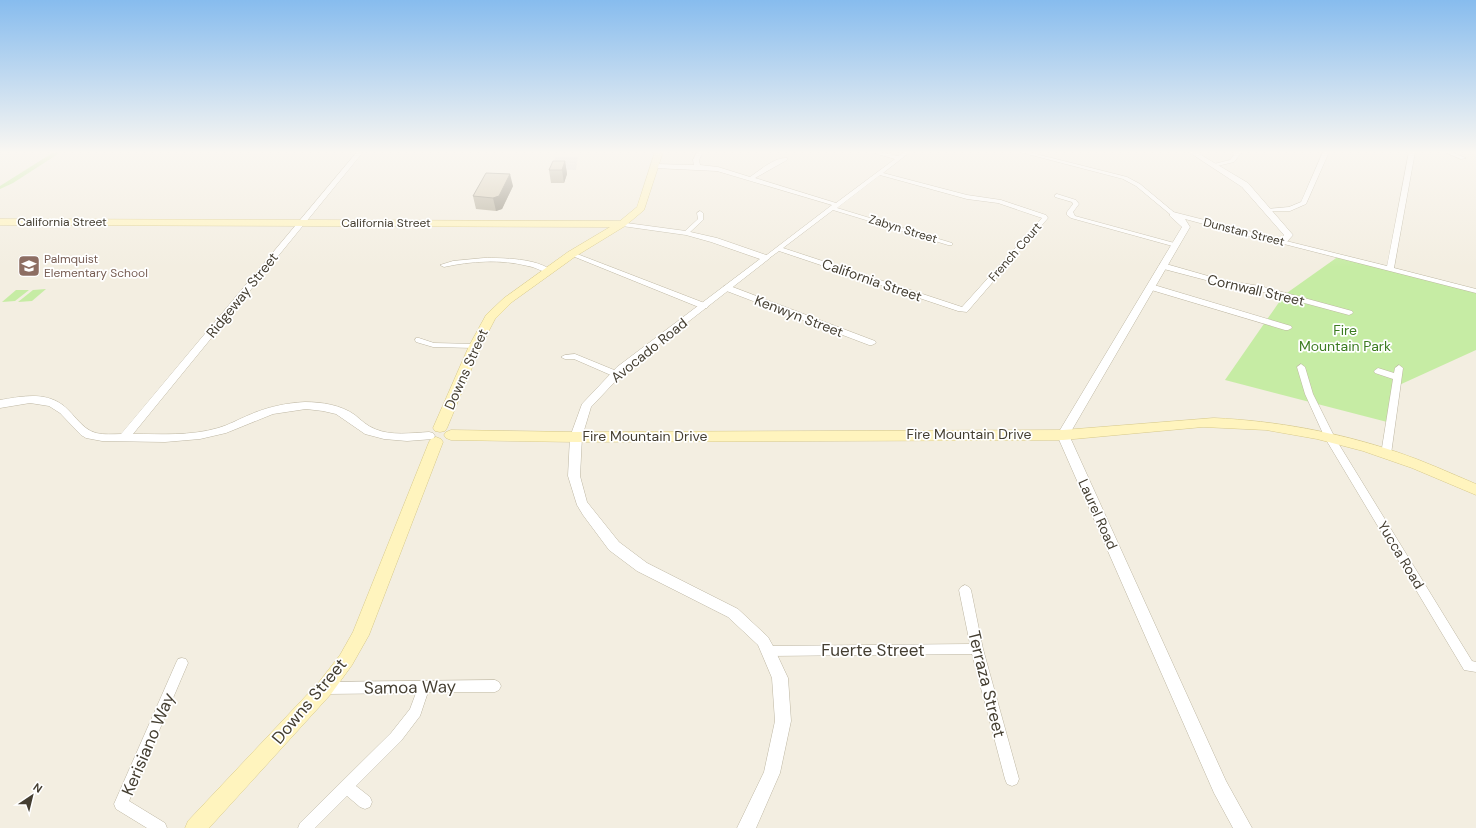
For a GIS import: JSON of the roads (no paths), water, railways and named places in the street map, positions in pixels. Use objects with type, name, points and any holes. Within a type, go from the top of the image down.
[{"type":"main road","name":"Downs Street","points":[[195,828],[325,688],[346,660],[360,635],[475,346],[490,317],[508,300],[572,254],[622,224],[641,208],[647,191]]},
{"type":"main road","name":"California Street","points":[[0,222],[622,224]]},
{"type":"main road","name":"Fire Mountain Drive","points":[[439,435],[576,437],[1063,435],[1130,430],[1181,423],[1213,422],[1270,426],[1330,438],[1386,454],[1417,465],[1476,490]]},
{"type":"street","name":"Ridgeway Street","points":[[124,438],[327,191]]},
{"type":"street","name":"Zabyn Street","points":[[785,191],[950,244]]},
{"type":"street","name":"Avocado Road","points":[[746,828],[772,773],[783,721],[780,678],[763,641],[733,613],[642,568],[614,546],[587,512],[582,502],[574,476],[576,437],[586,406],[616,374],[855,191]]},
{"type":"street","name":"French Court","points":[[943,191],[967,197],[1000,201],[1044,216],[1045,218],[964,310]]},
{"type":"street","name":"Dunstan Street","points":[[1145,191],[1173,214],[1476,291]]},
{"type":"street","points":[[1249,191],[1289,235],[1282,242]]},
{"type":"street","points":[[1268,210],[1290,209],[1304,203],[1309,191]]},
{"type":"street","points":[[1390,269],[1405,191]]},
{"type":"street","points":[[1056,196],[1074,201],[1076,204],[1070,212],[1070,215],[1073,217],[1176,245]]},
{"type":"street","points":[[686,233],[701,219],[700,213]]},
{"type":"street","points":[[1063,435],[1186,227],[1183,222],[1173,214]]},
{"type":"street","name":"California Street","points":[[622,224],[686,233],[714,240],[766,258]]},
{"type":"street","name":"California Street","points":[[779,249],[964,310]]},
{"type":"street","points":[[572,254],[704,306]]},
{"type":"street","points":[[444,265],[456,261],[505,260],[525,263],[548,271]]},
{"type":"street","name":"Cornwall Street","points":[[1163,266],[1220,282],[1258,288],[1349,313]]},
{"type":"street","points":[[1151,287],[1288,328]]},
{"type":"street","name":"Kenwyn Street","points":[[727,288],[872,344]]},
{"type":"street","points":[[419,340],[433,345],[475,346]]},
{"type":"street","points":[[565,357],[576,356],[616,374]]},
{"type":"street","points":[[1301,367],[1309,394],[1330,438]]},
{"type":"street","points":[[1378,371],[1398,373],[1386,454]]},
{"type":"street","name":"Fire Mountain Drive","points":[[0,404],[32,400],[48,402],[59,406],[82,431],[95,437],[184,438],[217,432],[235,426],[253,417],[279,409],[300,406],[332,409],[346,414],[357,424],[370,431],[389,436],[401,437],[439,435]]},
{"type":"street","name":"Laurel Road","points":[[1063,435],[1220,787],[1243,828]]},
{"type":"street","name":"Yucca Road","points":[[1330,438],[1468,666],[1476,667]]},
{"type":"street","name":"Terraza Street","points":[[965,590],[977,649],[1012,779]]},
{"type":"street","name":"Fuerte Street","points":[[768,651],[977,649]]},
{"type":"street","name":"Kerisiano Way","points":[[160,828],[121,804],[182,663]]},
{"type":"street","name":"Samoa Way","points":[[325,688],[495,686]]},
{"type":"street","points":[[305,828],[396,737],[415,712],[424,687]]},
{"type":"street","points":[[346,787],[365,802]]},
{"type":"place","name":"Palmquist Elementary School","points":[[29,266]]},
{"type":"park label","name":"Fire Mountain Park","points":[[1345,338]]}]
